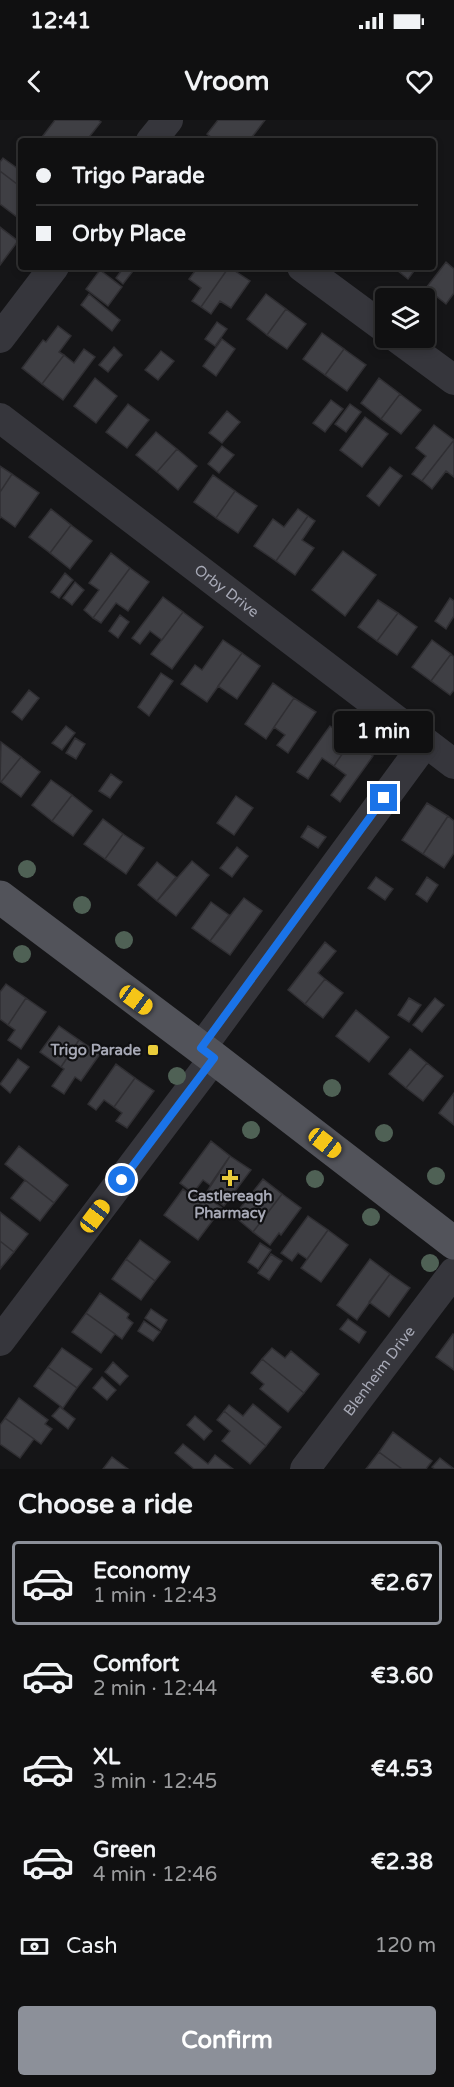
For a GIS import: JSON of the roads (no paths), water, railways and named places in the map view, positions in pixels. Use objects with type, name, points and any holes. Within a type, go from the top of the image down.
[{"type":"main road","points":[[0,897],[208,1053],[454,1243]]},
{"type":"street","points":[[153,138],[168,120]]},
{"type":"street","points":[[0,338],[52,270]]},
{"type":"street","points":[[306,270],[375,321]]},
{"type":"street","points":[[411,348],[454,380]]},
{"type":"street","name":"Orby Drive","points":[[0,418],[454,764]]},
{"type":"street","points":[[0,1341],[208,1053],[425,743]]},
{"type":"street","name":"Blenheim Drive","points":[[305,1469],[454,1272]]},
{"type":"place","name":"Trigo Parade","points":[[153,1050]]},
{"type":"place","name":"Castlereagh Pharmacy","points":[[230,1178]]}]
